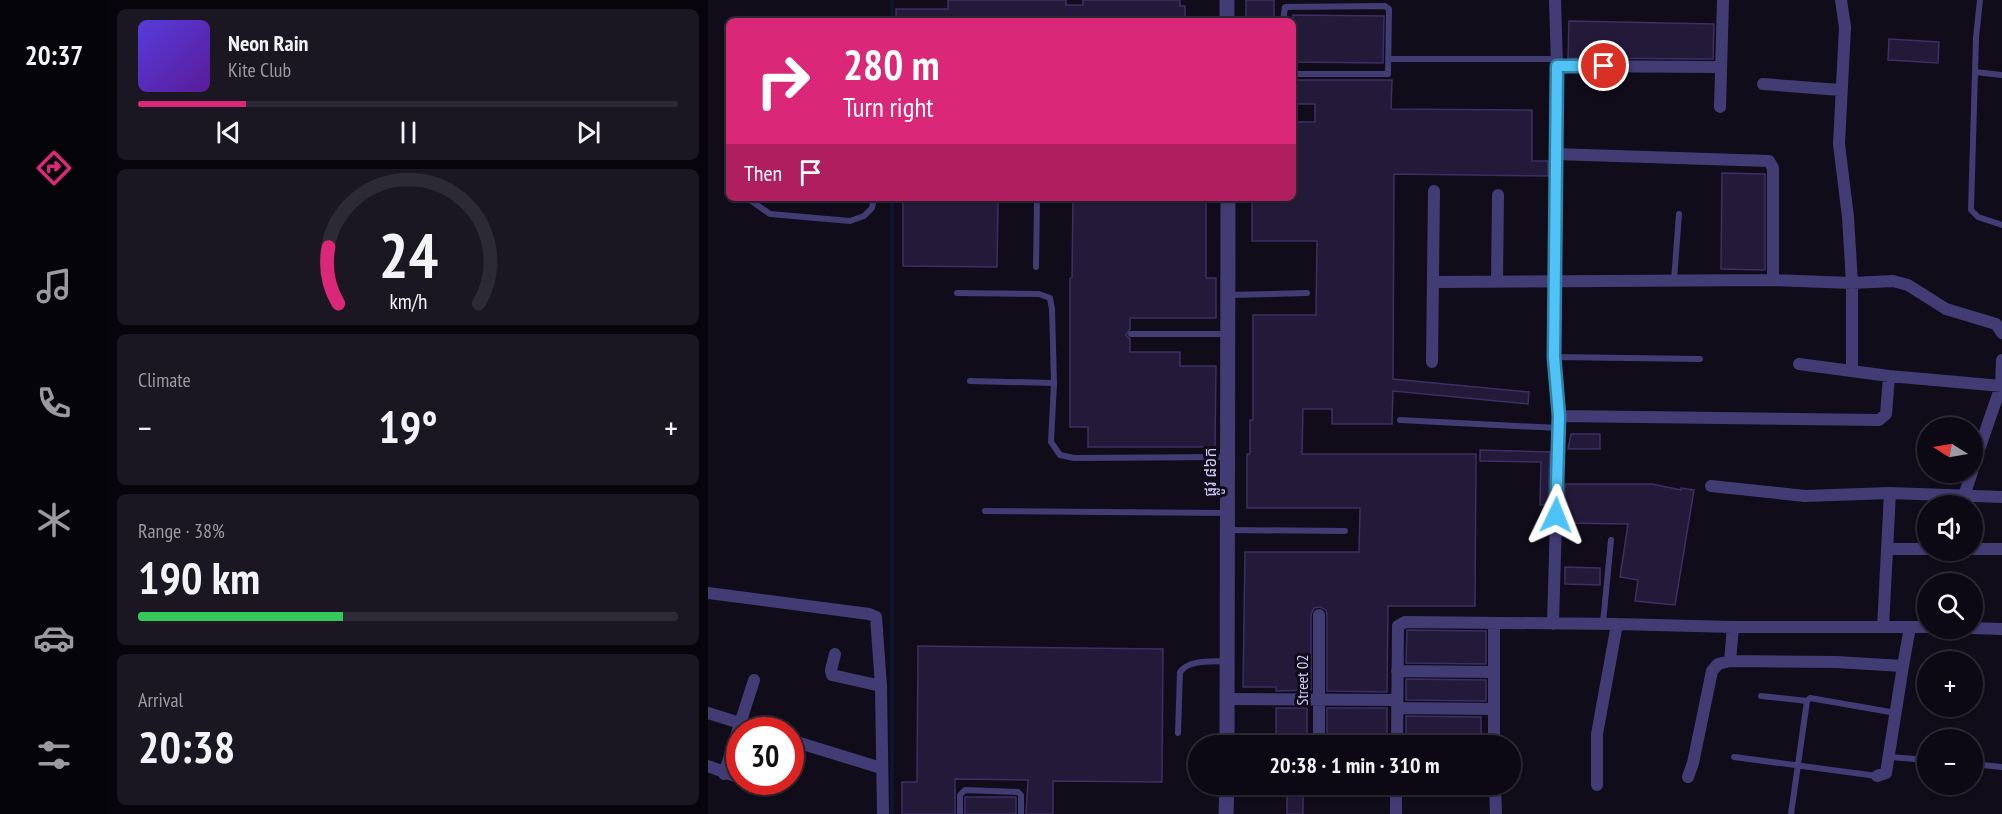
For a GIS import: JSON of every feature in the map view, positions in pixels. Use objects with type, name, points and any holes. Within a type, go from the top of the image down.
[{"type":"street","points":[[1227,0],[1227,18]]},
{"type":"street","points":[[1553,624],[1559,422],[1554,357],[1557,62],[1555,0]]},
{"type":"street","points":[[1720,107],[1723,0]]},
{"type":"street","points":[[1840,0],[1845,27],[1839,144],[1848,217],[1852,283],[1852,370]]},
{"type":"street","points":[[1557,62],[1720,67]]},
{"type":"street","points":[[1763,84],[1840,90]]},
{"type":"street","points":[[1555,154],[1769,161],[1773,168],[1773,280]]},
{"type":"street","points":[[1432,362],[1434,191]]},
{"type":"street","points":[[1497,281],[1498,195]]},
{"type":"street","name":"ផ្លូវ ៨៦ក","points":[[1227,735],[1228,201]]},
{"type":"street","points":[[1433,282],[1773,280],[1852,283],[1893,281],[1908,285],[1946,309],[1996,324],[2002,333]]},
{"type":"street","points":[[1983,440],[2002,386],[2002,360]]},
{"type":"street","points":[[1799,364],[1889,376],[2002,386]]},
{"type":"street","points":[[1559,422],[1879,420],[1886,414],[1889,376]]},
{"type":"street","points":[[1711,486],[1804,496],[1890,493],[1939,495]]},
{"type":"street","points":[[1883,627],[1890,493]]},
{"type":"street","points":[[1983,496],[2002,497]]},
{"type":"street","points":[[1888,549],[1917,549]]},
{"type":"street","points":[[1983,549],[2002,549]]},
{"type":"street","points":[[708,593],[870,614],[876,617],[881,686],[883,814]]},
{"type":"street","name":"Street 02","points":[[1319,615],[1319,735]]},
{"type":"street","points":[[1397,735],[1398,626],[1405,622],[1917,627]]},
{"type":"street","points":[[1494,624],[1494,735]]},
{"type":"street","points":[[1597,785],[1597,735],[1617,624]]},
{"type":"street","points":[[1730,661],[1733,627]]},
{"type":"street","points":[[1877,776],[1886,773],[1890,757],[1911,627]]},
{"type":"street","points":[[1983,628],[2002,629]]},
{"type":"street","points":[[835,654],[832,675],[881,686]]},
{"type":"street","points":[[1688,777],[1695,757],[1712,671],[1718,664],[1730,661],[1836,662],[1903,666]]},
{"type":"street","points":[[1397,671],[1494,672]]},
{"type":"street","points":[[742,717],[754,680]]},
{"type":"street","points":[[1227,699],[1319,700],[1494,709]]},
{"type":"street","points":[[708,713],[726,719]]},
{"type":"street","points":[[804,744],[881,768]]},
{"type":"street","points":[[708,766],[724,774],[726,768]]},
{"type":"street","points":[[1227,795],[1227,814]]},
{"type":"street","points":[[1396,795],[1396,814]]},
{"type":"street","points":[[1495,795],[1496,814]]},
{"type":"lane","points":[[1980,0],[1975,72],[1971,210],[1978,217],[2002,225]]},
{"type":"lane","points":[[1283,18],[1285,7],[1388,7],[1388,74],[1296,74]]},
{"type":"lane","points":[[1389,59],[1557,62]]},
{"type":"lane","points":[[1975,72],[2002,75]]},
{"type":"lane","points":[[751,201],[770,214],[850,221],[864,216],[872,208],[873,201]]},
{"type":"lane","points":[[1036,267],[1037,201]]},
{"type":"lane","points":[[1674,281],[1679,214]]},
{"type":"lane","points":[[957,293],[1039,294],[1050,298],[1054,383],[1051,442],[1060,455],[1074,458],[1228,457]]},
{"type":"lane","points":[[1228,295],[1307,293]]},
{"type":"lane","points":[[1131,334],[1228,334]]},
{"type":"lane","points":[[1554,357],[1700,359]]},
{"type":"lane","points":[[970,381],[1054,383]]},
{"type":"lane","points":[[1400,420],[1559,422]]},
{"type":"lane","points":[[985,511],[1227,513]]},
{"type":"lane","points":[[1227,530],[1345,531]]},
{"type":"lane","points":[[1603,624],[1611,540]]},
{"type":"lane","points":[[1178,733],[1180,672],[1184,667],[1197,662],[1227,662]]},
{"type":"lane","points":[[1761,696],[1807,700],[1810,698],[1896,713]]},
{"type":"lane","points":[[1791,814],[1807,700]]},
{"type":"lane","points":[[1734,757],[1877,776]]},
{"type":"lane","points":[[1890,757],[1917,759]]},
{"type":"lane","points":[[1983,765],[2002,767]]},
{"type":"lane","points":[[960,814],[960,795],[965,790],[1018,792],[1021,795],[1021,814]]},
{"type":"building","points":[[948,0],[1066,0],[1066,5],[1083,5],[1083,0],[1180,0],[1180,6],[1185,6],[1185,18],[896,18],[896,9],[948,9]]},
{"type":"building","points":[[1246,0],[1274,0],[1274,18],[1246,18]]},
{"type":"building","points":[[1293,15],[1384,16],[1383,63],[1296,62],[1296,18],[1293,18]]},
{"type":"building","points":[[1569,21],[1714,24],[1713,59],[1568,58]]},
{"type":"building","points":[[1889,39],[1939,42],[1938,63],[1888,60]]},
{"type":"building","points":[[1296,80],[1392,80],[1391,109],[1532,110],[1532,161],[1548,161],[1548,176],[1394,174],[1393,379],[1529,392],[1528,404],[1393,391],[1392,424],[1332,424],[1332,409],[1303,409],[1302,454],[1476,454],[1475,606],[1388,606],[1387,692],[1327,691],[1327,615],[1326,610],[1320,607],[1314,608],[1311,615],[1311,690],[1276,691],[1276,687],[1243,687],[1245,552],[1359,552],[1360,508],[1247,508],[1247,454],[1250,454],[1250,420],[1253,420],[1253,315],[1316,315],[1317,241],[1252,241],[1252,201],[1296,201],[1296,122],[1315,122],[1315,104],[1296,104]]},
{"type":"building","points":[[1722,173],[1765,174],[1765,270],[1721,269]]},
{"type":"building","points":[[903,201],[998,201],[997,267],[903,266]]},
{"type":"building","points":[[1073,201],[1206,201],[1206,278],[1216,278],[1216,318],[1130,318],[1130,329],[1126,335],[1130,339],[1130,352],[1180,352],[1180,366],[1216,366],[1215,447],[1088,447],[1088,427],[1070,427],[1070,278],[1072,278]]},
{"type":"building","points":[[1571,434],[1600,434],[1600,449],[1568,449]]},
{"type":"building","points":[[1480,450],[1550,452],[1548,505],[1540,505],[1541,462],[1480,461]]},
{"type":"building","points":[[1565,484],[1652,484],[1681,490],[1681,488],[1694,490],[1675,605],[1635,601],[1638,580],[1620,577],[1628,524],[1564,523]]},
{"type":"building","points":[[1565,567],[1600,568],[1600,585],[1565,584]]},
{"type":"building","points":[[1407,630],[1486,631],[1486,664],[1406,663]]},
{"type":"building","points":[[918,646],[1163,649],[1162,782],[1053,781],[1053,814],[1026,814],[1028,780],[955,779],[955,814],[902,814],[902,782],[917,782]]},
{"type":"building","points":[[1406,679],[1486,680],[1486,701],[1406,700]]},
{"type":"building","points":[[1276,708],[1307,708],[1307,735],[1276,735]]},
{"type":"building","points":[[1327,708],[1387,708],[1387,735],[1327,735]]},
{"type":"building","points":[[1406,716],[1481,717],[1481,735],[1406,735]]},
{"type":"building","points":[[1287,795],[1303,795],[1303,814],[1287,814]]},
{"type":"building","points":[[965,797],[1016,797],[1016,814],[965,814]]},
{"type":"waterway","points":[[892,0],[892,18]]},
{"type":"waterway","points":[[892,201],[892,814]]},
{"type":"route","points":[[1556,515],[1559,416],[1554,357],[1557,66],[1604,66]]}]
